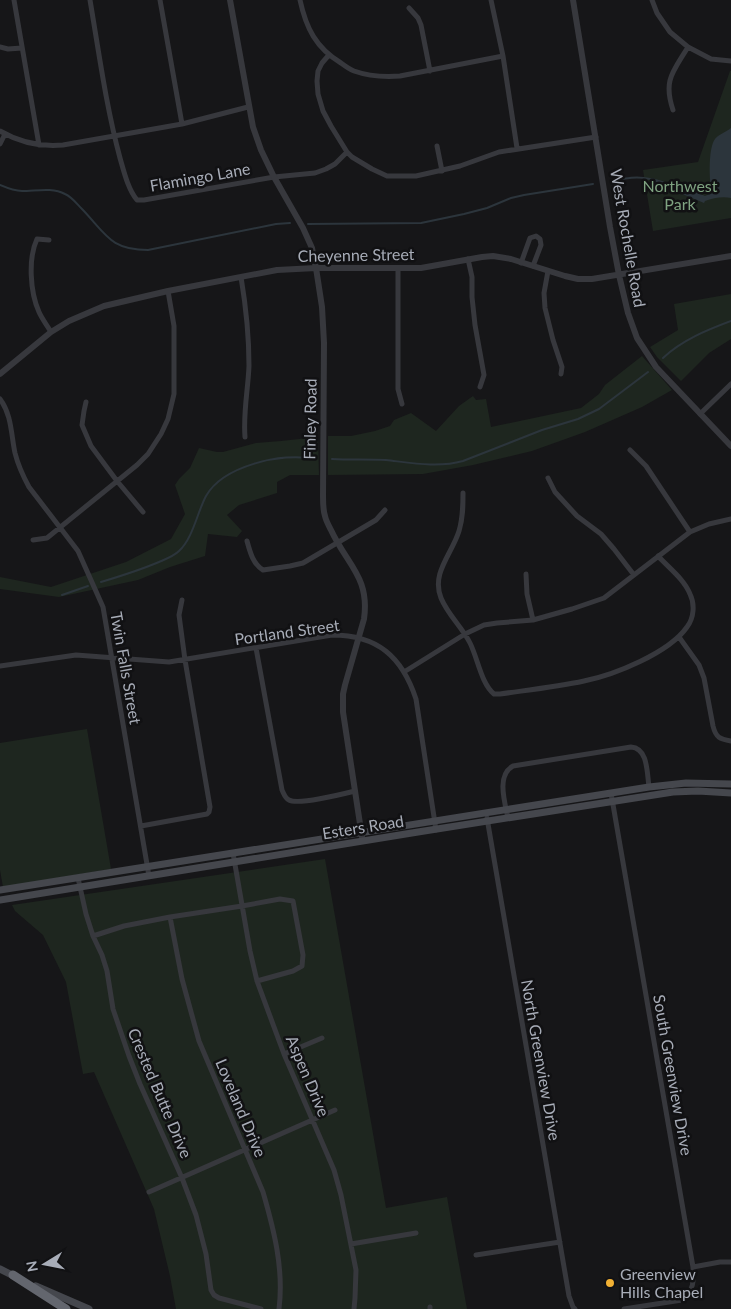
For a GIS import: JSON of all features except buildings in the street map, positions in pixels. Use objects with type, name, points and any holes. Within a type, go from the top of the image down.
[{"type":"highway","points":[[12,1276],[66,1309]]},
{"type":"main road","name":"Esters Road","points":[[0,890],[650,787],[686,783],[731,784]]},
{"type":"main road","name":"Esters Road","points":[[0,900],[673,792],[731,793]]},
{"type":"main road","points":[[0,1269],[89,1309]]},
{"type":"street","points":[[14,0],[38,145]]},
{"type":"street","name":"Flamingo Lane","points":[[90,0],[114,136],[125,174],[133,195],[137,200],[274,177],[315,173],[335,164],[347,152]]},
{"type":"street","points":[[160,0],[182,124]]},
{"type":"street","name":"Finley Road","points":[[230,0],[253,127],[274,177],[303,228],[312,248],[316,268],[322,307],[324,343],[324,516],[338,544],[356,570],[363,586],[366,607],[343,694],[343,712],[363,841]]},
{"type":"street","points":[[300,0],[305,21],[328,56],[353,71],[394,76],[430,71],[503,56]]},
{"type":"street","points":[[491,0],[503,56],[516,148]]},
{"type":"street","name":"West Rochelle Road","points":[[573,0],[619,275],[628,313],[637,338],[656,367],[731,446]]},
{"type":"street","points":[[652,0],[657,13],[670,32],[688,47],[711,59],[731,61]]},
{"type":"street","points":[[409,8],[422,24],[430,71]]},
{"type":"street","points":[[0,47],[8,49],[22,48]]},
{"type":"street","points":[[673,110],[669,84],[671,75],[688,47]]},
{"type":"street","points":[[328,56],[318,71],[316,81],[323,111],[347,152],[352,157],[387,176],[416,176],[460,166],[516,148],[596,137]]},
{"type":"street","points":[[0,144],[3,133],[38,145],[63,145],[182,124],[248,107]]},
{"type":"street","points":[[437,146],[442,171]]},
{"type":"street","points":[[521,262],[530,238],[536,236],[540,238],[540,245],[533,266]]},
{"type":"street","points":[[49,240],[37,239],[33,246],[32,282],[38,311],[51,332]]},
{"type":"street","name":"Cheyenne Street","points":[[0,374],[51,332],[69,321],[104,306],[168,291],[277,270],[421,268],[493,256],[521,262],[565,276],[578,279],[592,279],[731,256]]},
{"type":"street","points":[[468,259],[472,277],[475,324],[484,376],[480,387]]},
{"type":"street","points":[[398,268],[398,389],[402,404]]},
{"type":"street","points":[[548,271],[544,293],[544,308],[562,367],[561,374]]},
{"type":"street","points":[[241,277],[248,326],[249,367],[244,424],[245,437]]},
{"type":"street","points":[[33,540],[47,538],[137,466],[148,454],[161,434],[168,419],[174,394],[173,315],[168,291]]},
{"type":"street","points":[[700,414],[731,384]]},
{"type":"street","name":"Twin Falls Street","points":[[0,399],[9,416],[15,453],[23,476],[29,487],[78,551],[103,607],[149,876]]},
{"type":"street","points":[[86,402],[82,425],[91,446],[143,512]]},
{"type":"street","points":[[630,450],[646,466],[690,532]]},
{"type":"street","points":[[548,478],[555,492],[577,516],[601,534],[614,548],[634,576]]},
{"type":"street","points":[[463,493],[463,516],[459,532],[440,569],[438,588],[440,597],[448,612],[465,634],[486,684],[494,694],[585,681],[624,669],[663,649],[679,637],[688,626],[692,615],[693,604],[691,595],[686,585],[658,556]]},
{"type":"street","points":[[247,541],[250,553],[258,567],[263,570],[290,566],[303,563],[338,544],[376,520],[385,510]]},
{"type":"street","points":[[404,672],[465,634],[484,625],[497,622],[532,620],[604,598],[690,532],[709,524],[731,519]]},
{"type":"street","points":[[526,574],[527,594],[532,620]]},
{"type":"street","points":[[141,826],[207,814],[210,807],[179,616],[182,600]]},
{"type":"street","name":"Portland Street","points":[[0,666],[76,655],[169,662],[332,635],[346,635],[359,638],[374,644],[396,660],[410,683],[416,699],[436,830]]},
{"type":"street","points":[[679,637],[699,665],[704,678],[715,734],[721,739],[731,741]]},
{"type":"street","points":[[256,648],[282,790],[285,796],[289,800],[299,801],[355,792]]},
{"type":"street","points":[[508,818],[502,779],[512,766],[632,747],[641,751],[644,756],[650,787]]},
{"type":"street","name":"South Greenview Drive","points":[[611,793],[693,1267],[694,1284],[689,1294],[682,1300],[625,1309]]},
{"type":"street","name":"North Greenview Drive","points":[[486,813],[569,1296],[573,1307],[576,1309]]},
{"type":"street","name":"Aspen Drive","points":[[233,853],[257,981],[284,1054],[334,1170],[341,1195],[356,1270],[354,1309]]},
{"type":"street","name":"Crested Butte Drive","points":[[78,878],[86,914],[102,955],[113,1009],[129,1056],[196,1215],[206,1254],[211,1290],[219,1298],[261,1309]]},
{"type":"street","points":[[93,936],[124,926],[170,917],[280,899],[294,901],[303,955],[302,966],[293,971],[257,981]]},
{"type":"street","name":"Loveland Drive","points":[[170,917],[182,979],[197,1032],[263,1192],[276,1242],[281,1279],[278,1309]]},
{"type":"street","points":[[284,1054],[322,1038]]},
{"type":"street","points":[[149,1192],[335,1110]]},
{"type":"street","points":[[351,1244],[416,1234]]},
{"type":"street","points":[[476,1255],[560,1242]]},
{"type":"street","points":[[693,1267],[731,1262]]},
{"type":"green space","name":"Northwest Park","points":[[730,71],[731,218],[653,231],[643,170],[698,162]]},
{"type":"green space","points":[[731,294],[731,339],[709,353],[681,381],[657,357],[650,347],[678,330],[674,304]]},
{"type":"green space","points":[[642,356],[672,390],[642,407],[585,432],[532,451],[473,465],[423,474],[328,475],[328,436],[351,436],[375,431],[390,426],[394,420],[411,413],[436,431],[459,406],[473,396],[476,400],[486,399],[491,427],[581,408],[599,394],[605,385]]},
{"type":"green space","points":[[318,437],[319,475],[290,475],[277,482],[277,493],[239,505],[227,515],[242,531],[237,537],[208,534],[205,556],[138,580],[59,597],[0,589],[0,577],[51,587],[126,562],[171,539],[185,514],[175,485],[190,468],[199,448],[223,452],[256,443]]},
{"type":"green space","points":[[87,729],[111,869],[3,887],[0,870],[0,743]]},
{"type":"green space","points":[[325,859],[386,1208],[447,1197],[467,1309],[176,1309],[154,1209],[94,1072],[83,1074],[66,982],[43,935],[15,911],[12,905]]},
{"type":"shaded area","points":[[731,128],[731,198],[715,198],[704,203],[668,188],[668,186],[651,181],[650,179],[652,178],[669,183],[670,181],[675,181],[705,196],[712,193],[710,165],[713,143],[717,137]]},
{"type":"waterway","points":[[613,181],[632,178],[650,179]]},
{"type":"waterway","points":[[308,224],[421,223],[487,208],[524,195],[593,184]]},
{"type":"waterway","points":[[0,185],[19,191],[49,190],[65,194],[110,239],[117,244],[135,249],[148,250],[276,224],[290,223]]},
{"type":"waterway","points":[[663,358],[687,341],[731,321]]},
{"type":"waterway","points":[[332,459],[386,460],[435,465],[463,461],[542,430],[578,419],[599,409],[648,372]]},
{"type":"waterway","points":[[101,582],[145,568],[177,553],[188,539],[206,496],[214,486],[239,469],[270,460],[301,457],[314,459]]},
{"type":"waterway","points":[[62,595],[88,586]]},
{"type":"place","name":"Greenview Hills Chapel","points":[[610,1283]]}]
